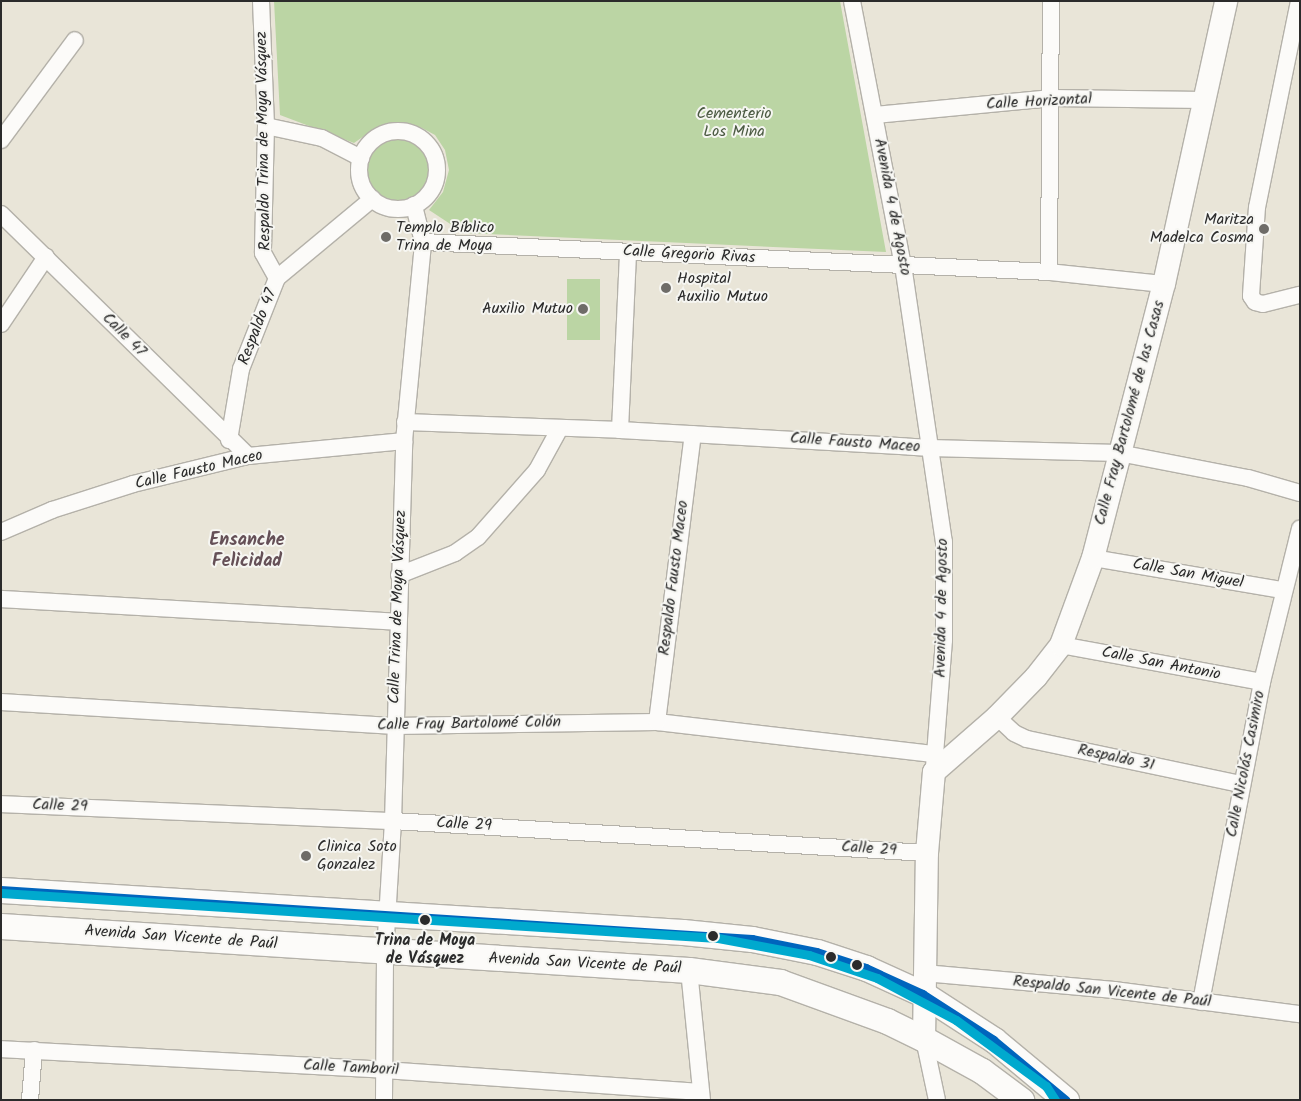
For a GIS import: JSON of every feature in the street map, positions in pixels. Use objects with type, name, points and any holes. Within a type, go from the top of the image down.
[{"type":"main road","name":"Calle Fray Bartolomé de las Casas","points":[[935,763],[997,717],[1036,677],[1061,645],[1093,558],[1164,284],[1226,1]]},
{"type":"main road","name":"Avenida 4 de Agosto","points":[[924,1039],[923,984],[927,853],[935,763]]},
{"type":"main road","points":[[1,890],[386,913],[752,939],[825,954],[923,984],[1066,1100]]},
{"type":"main road","name":"Avenida San Vicente de Paúl","points":[[1,926],[689,970],[780,982],[887,1021],[924,1039],[982,1071],[1021,1100]]},
{"type":"street","name":"Respaldo Trina de Moya Vásquez","points":[[261,1],[266,126],[263,253],[277,278]]},
{"type":"street","name":"Avenida 4 de Agosto","points":[[852,1],[903,265],[944,542],[945,582],[935,763]]},
{"type":"street","points":[[1049,272],[1052,98],[1051,1]]},
{"type":"street","points":[[1298,4],[1257,207],[1251,296],[1256,302],[1263,304],[1300,295]]},
{"type":"street","points":[[1,140],[75,40]]},
{"type":"street","name":"Calle Horizontal","points":[[875,115],[1052,98],[1204,100]]},
{"type":"street","points":[[266,126],[322,138],[361,158]]},
{"type":"street","points":[[388,132],[413,134],[424,141],[432,151],[437,176],[432,188],[414,206],[399,209],[384,207],[372,199],[360,180],[361,158],[371,142],[388,132]]},
{"type":"street","name":"Respaldo 47","points":[[229,440],[241,369],[277,278],[372,199]]},
{"type":"street","name":"Calle Trina de Moya Vásquez","points":[[384,1100],[386,913],[393,821],[397,622],[404,441],[423,242],[414,206]]},
{"type":"street","name":"Calle 47","points":[[1,214],[229,440],[248,456]]},
{"type":"street","name":"Calle Gregorio Rivas","points":[[423,242],[1049,272],[1164,284]]},
{"type":"street","points":[[620,430],[628,253]]},
{"type":"street","points":[[1,324],[46,258]]},
{"type":"street","name":"Calle Fausto Maceo","points":[[405,422],[620,430],[930,448],[1119,453],[1248,478],[1300,493]]},
{"type":"street","points":[[399,575],[455,553],[478,537],[537,470],[560,428]]},
{"type":"street","name":"Respaldo Fausto Maceo","points":[[657,722],[693,434]]},
{"type":"street","name":"Calle Fausto Maceo","points":[[1,532],[52,510],[133,484],[248,456],[404,441]]},
{"type":"street","name":"Calle Nicolás Casimiro","points":[[1201,1002],[1241,784],[1262,682],[1283,590],[1300,529]]},
{"type":"street","name":"Calle San Miguel","points":[[1093,558],[1283,590]]},
{"type":"street","points":[[1,599],[397,622]]},
{"type":"street","name":"Calle San Antonio","points":[[1061,645],[1262,682]]},
{"type":"street","name":"Calle Fray Bartolomé Colón","points":[[1,702],[394,726],[657,722],[935,763]]},
{"type":"street","name":"Respaldo 31","points":[[997,717],[1014,733],[1027,739],[1241,784]]},
{"type":"street","name":"Calle 29","points":[[1,804],[393,821],[927,853]]},
{"type":"street","points":[[689,970],[701,1096]]},
{"type":"street","name":"Respaldo San Vicente de Paúl","points":[[923,984],[1114,990],[1300,1014]]},
{"type":"street","name":"Avenida 4 de Agosto","points":[[924,1039],[936,1100]]},
{"type":"street","name":"Calle Tamboril","points":[[1,1049],[385,1070],[701,1096]]},
{"type":"street","points":[[30,1100],[34,1050]]},
{"type":"green space","name":"Cementerio Los Mina","points":[[274,1],[840,1],[886,252],[464,233],[429,210],[443,192],[449,170],[445,150],[435,135],[422,128],[398,122],[377,127],[354,143],[280,115]]},
{"type":"green space","points":[[391,136],[405,136],[417,141],[426,150],[431,162],[429,182],[422,193],[405,202],[391,202],[379,197],[370,188],[365,176],[365,162],[370,150],[379,141]]},
{"type":"green space","name":"Auxilio Mutuo","points":[[567,279],[600,279],[600,340],[567,340]]},
{"type":"transit line","points":[[1,890],[752,939],[817,952],[866,968],[923,994],[994,1040],[1066,1100]]},
{"type":"transit line","points":[[1,893],[718,938],[809,955],[877,978],[956,1020],[1046,1086],[1055,1100]]},
{"type":"place","name":"Maritza Madelca Cosma","points":[[1264,229]]},
{"type":"place","name":"Templo Bíblico Trina de Moya","points":[[386,237]]},
{"type":"place","name":"Hospital Auxilio Mutuo","points":[[666,288]]},
{"type":"place","name":"Auxilio Mutuo","points":[[583,309]]},
{"type":"place","name":"Clinica Soto Gonzalez","points":[[306,856]]},
{"type":"place","name":"Trina de Moya de Vásquez","points":[[425,920]]},
{"type":"district","name":"Ensanche Felicidad","points":[[247,552]]}]
